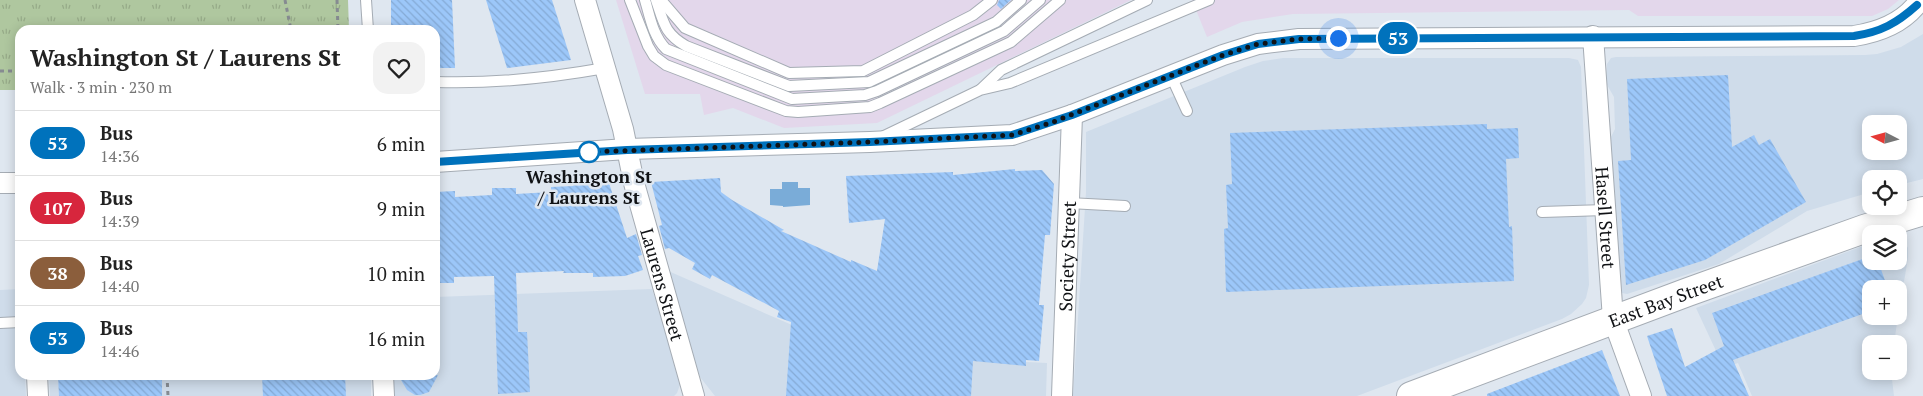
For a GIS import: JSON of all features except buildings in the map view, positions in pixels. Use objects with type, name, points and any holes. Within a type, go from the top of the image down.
[{"type":"street","name":"Laurens Street","points":[[585,0],[623,129],[634,183],[694,396]]},
{"type":"street","points":[[440,162],[627,150],[1012,135],[1072,115],[1223,55],[1258,44],[1299,39],[1854,36],[1869,34],[1895,24],[1918,2]]},
{"type":"street","name":"Hasell Street","points":[[1593,36],[1613,319],[1641,396]]},
{"type":"street","name":"Society Street","points":[[1062,396],[1072,115]]},
{"type":"street","points":[[0,183],[15,183]]},
{"type":"street","name":"East Bay Street","points":[[1411,396],[1613,319],[1864,229],[1923,211]]},
{"type":"street","points":[[37,380],[38,396]]},
{"type":"street","points":[[383,380],[384,396]]},
{"type":"lane","points":[[366,0],[368,25]]},
{"type":"lane","points":[[630,0],[648,46],[654,56],[666,65],[786,111],[798,112],[870,107],[880,103],[1011,42],[1060,0]]},
{"type":"lane","points":[[645,0],[652,26],[658,40],[666,50],[792,98],[865,95],[877,91],[1004,31],[1040,0]]},
{"type":"lane","points":[[656,0],[667,30],[673,38],[686,46],[789,86],[869,82],[996,22],[1021,0]]},
{"type":"lane","points":[[661,0],[685,28],[789,72],[864,71],[973,15],[992,0]]},
{"type":"lane","points":[[980,90],[1001,70],[1147,0]]},
{"type":"lane","points":[[870,142],[980,90],[1010,83],[1209,0]]},
{"type":"lane","points":[[440,82],[515,80],[605,68]]},
{"type":"lane","points":[[1171,76],[1187,111]]},
{"type":"lane","points":[[1069,202],[1125,206]]},
{"type":"lane","points":[[1542,212],[1605,210]]},
{"type":"lane","points":[[0,323],[15,322]]},
{"type":"path","points":[[285,0],[290,25]]},
{"type":"path","points":[[337,0],[338,25]]},
{"type":"path","points":[[0,71],[15,71]]},
{"type":"path","points":[[167,380],[168,396]]},
{"type":"shaded area","points":[[616,0],[1131,0],[877,123],[784,128],[733,108],[704,115],[700,94],[645,94]]},
{"type":"shaded area","points":[[1192,0],[1899,0],[1888,9],[1872,16],[1638,16],[1629,10],[1293,14],[1242,22],[1207,37]]},
{"type":"shaded area","points":[[1923,34],[1923,179],[1907,183],[1907,170],[1862,170],[1862,195],[1807,211],[1719,264],[1627,294],[1622,293],[1609,141],[1615,129],[1614,97],[1606,83],[1607,64],[1611,58],[1877,54],[1901,47]]},
{"type":"shaded area","points":[[1283,58],[1569,58],[1578,60],[1581,67],[1589,285],[1586,298],[1571,314],[1562,319],[1357,396],[1073,396],[1086,192],[1086,132],[1245,67],[1263,61]]},
{"type":"shaded area","points":[[1862,246],[1862,270],[1906,270],[1904,280],[1862,280],[1862,325],[1897,325],[1895,335],[1862,335],[1862,380],[1892,380],[1894,396],[1752,396],[1738,363],[1724,368],[1696,308]]},
{"type":"shaded area","points":[[666,270],[792,325],[919,357],[1047,363],[1046,396],[715,396],[700,377]]},
{"type":"shaded area","points":[[15,289],[15,380],[25,380],[26,396],[0,396],[0,290]]},
{"type":"shaded area","points":[[652,289],[681,382],[677,393],[674,396],[394,396],[394,380],[440,380],[440,297]]},
{"type":"shaded area","points":[[49,380],[371,380],[371,396],[50,396]]},
{"type":"green space","points":[[0,0],[348,0],[349,25],[15,25],[15,90],[0,90]]},
{"type":"water","points":[[782,182],[798,182],[798,188],[810,188],[810,205],[783,207],[770,205],[770,189],[782,189]]},
{"type":"bus line","name":"53","points":[[440,162],[627,150],[1012,135],[1035,129],[1223,55],[1258,44],[1299,39],[1854,36],[1869,34],[1895,24],[1917,5]]},
{"type":"place","name":"Washington St / Laurens St","points":[[589,152]]},
{"type":"route","points":[[589,152],[1012,135],[1035,129],[1223,55],[1258,44],[1299,39],[1338,38]]}]
